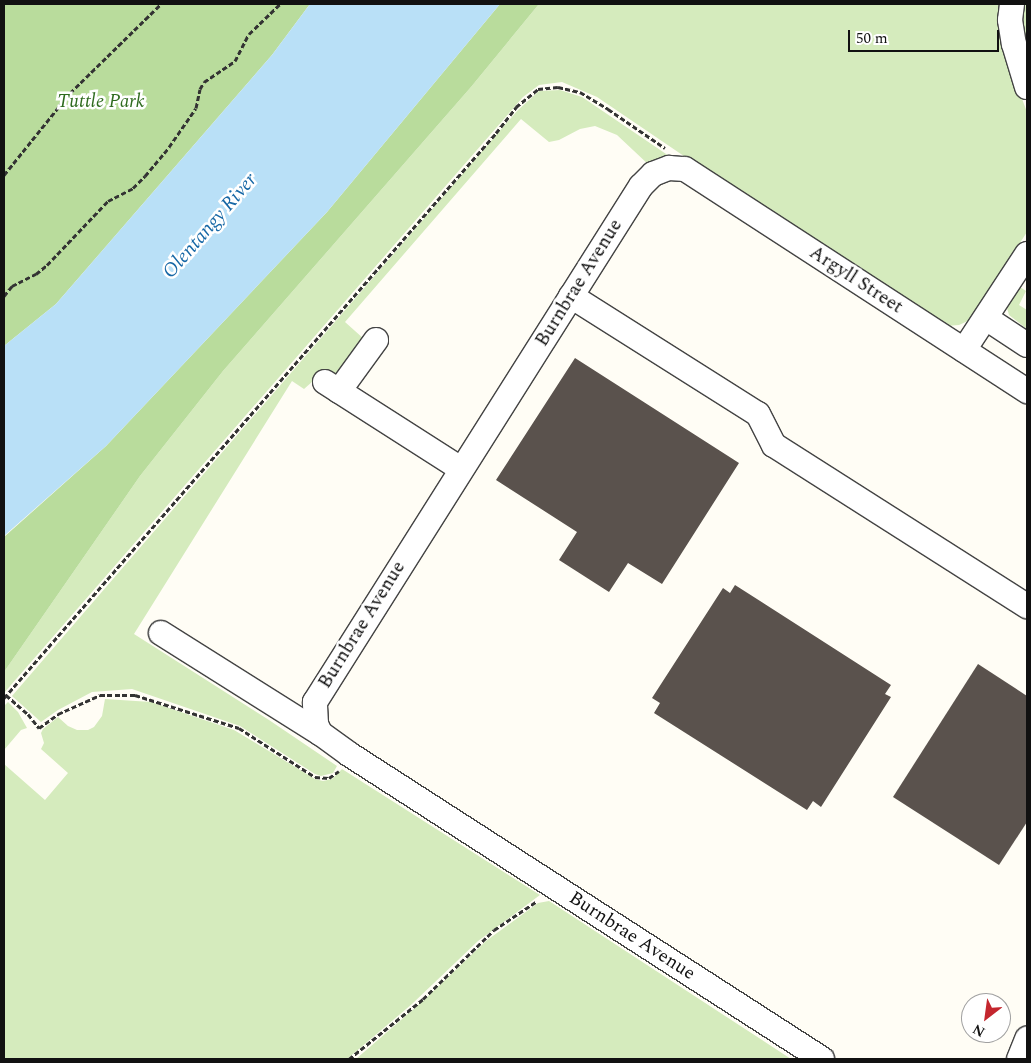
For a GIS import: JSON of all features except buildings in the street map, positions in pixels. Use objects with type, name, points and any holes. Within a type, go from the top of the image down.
[{"type":"street","points":[[1012,4],[1010,20],[1014,44],[1027,87]]},
{"type":"street","name":"Burnbrae Avenue","points":[[685,170],[669,168],[653,174],[641,186],[320,692],[314,712],[320,733],[349,754],[822,1059]]},
{"type":"street","name":"Argyll Street","points":[[685,170],[1027,391]]},
{"type":"street","points":[[964,350],[1027,254]]},
{"type":"street","points":[[571,296],[758,414],[774,445],[1027,606]]},
{"type":"street","points":[[986,318],[1027,345]]},
{"type":"street","points":[[376,340],[332,387],[462,469]]},
{"type":"street","points":[[162,633],[320,733]]},
{"type":"street","points":[[1019,1059],[1027,1039]]},
{"type":"path","points":[[4,175],[70,93],[161,4]]},
{"type":"path","points":[[4,296],[12,286],[36,274],[47,265],[108,201],[133,188],[145,176],[169,147],[196,108],[200,89],[204,82],[235,61],[249,34],[280,4]]},
{"type":"path","points":[[349,754],[335,775],[323,779],[315,777],[239,728],[135,695],[100,695],[58,714],[39,728],[28,714],[5,696],[447,190],[516,108],[538,89],[558,87],[580,92],[674,154],[685,170]]},
{"type":"path","points":[[349,1059],[423,999],[494,930],[536,901],[560,889]]},
{"type":"green space","name":"Tuttle Park","points":[[4,4],[310,4],[272,55],[56,304],[4,346]]},
{"type":"green space","points":[[500,4],[539,4],[471,87],[223,371],[140,476],[4,672],[4,537],[106,446],[327,212]]},
{"type":"green space","points":[[539,4],[1002,4],[1000,26],[1004,52],[1027,112],[1027,232],[970,320],[959,325],[946,326],[703,169],[597,97],[562,82],[539,85],[523,97],[4,693],[4,672],[140,476],[223,371],[471,87]]},
{"type":"green space","points":[[1024,4],[1027,4],[1027,51],[1021,18]]},
{"type":"green space","points":[[560,90],[582,97],[672,158],[650,166],[617,135],[595,126],[580,129],[559,140],[549,142],[521,119],[345,322],[364,339],[339,377],[321,374],[304,389],[292,381],[134,634],[337,766],[333,773],[321,776],[315,774],[240,726],[132,689],[92,692],[58,710],[41,722],[12,696],[517,111],[539,91]]},
{"type":"green space","points":[[1020,287],[1026,291],[1019,305],[1027,310],[1027,329],[1009,315],[1007,308],[1010,300]]},
{"type":"green space","points":[[105,699],[151,702],[234,730],[315,779],[323,781],[332,779],[342,769],[540,895],[478,941],[412,1004],[347,1059],[4,1059],[4,764],[45,800],[68,773],[41,749],[44,743],[41,733],[43,729],[58,717],[68,726],[77,730],[88,730],[94,727],[102,716]]},
{"type":"green space","points":[[8,702],[18,712],[27,728],[21,730],[4,750],[4,706]]},
{"type":"green space","points":[[549,901],[791,1059],[356,1059],[424,1000],[486,941],[538,903]]},
{"type":"water","name":"Olentangy River","points":[[310,4],[500,4],[327,212],[106,446],[4,536],[4,346],[56,304],[272,55]]}]
